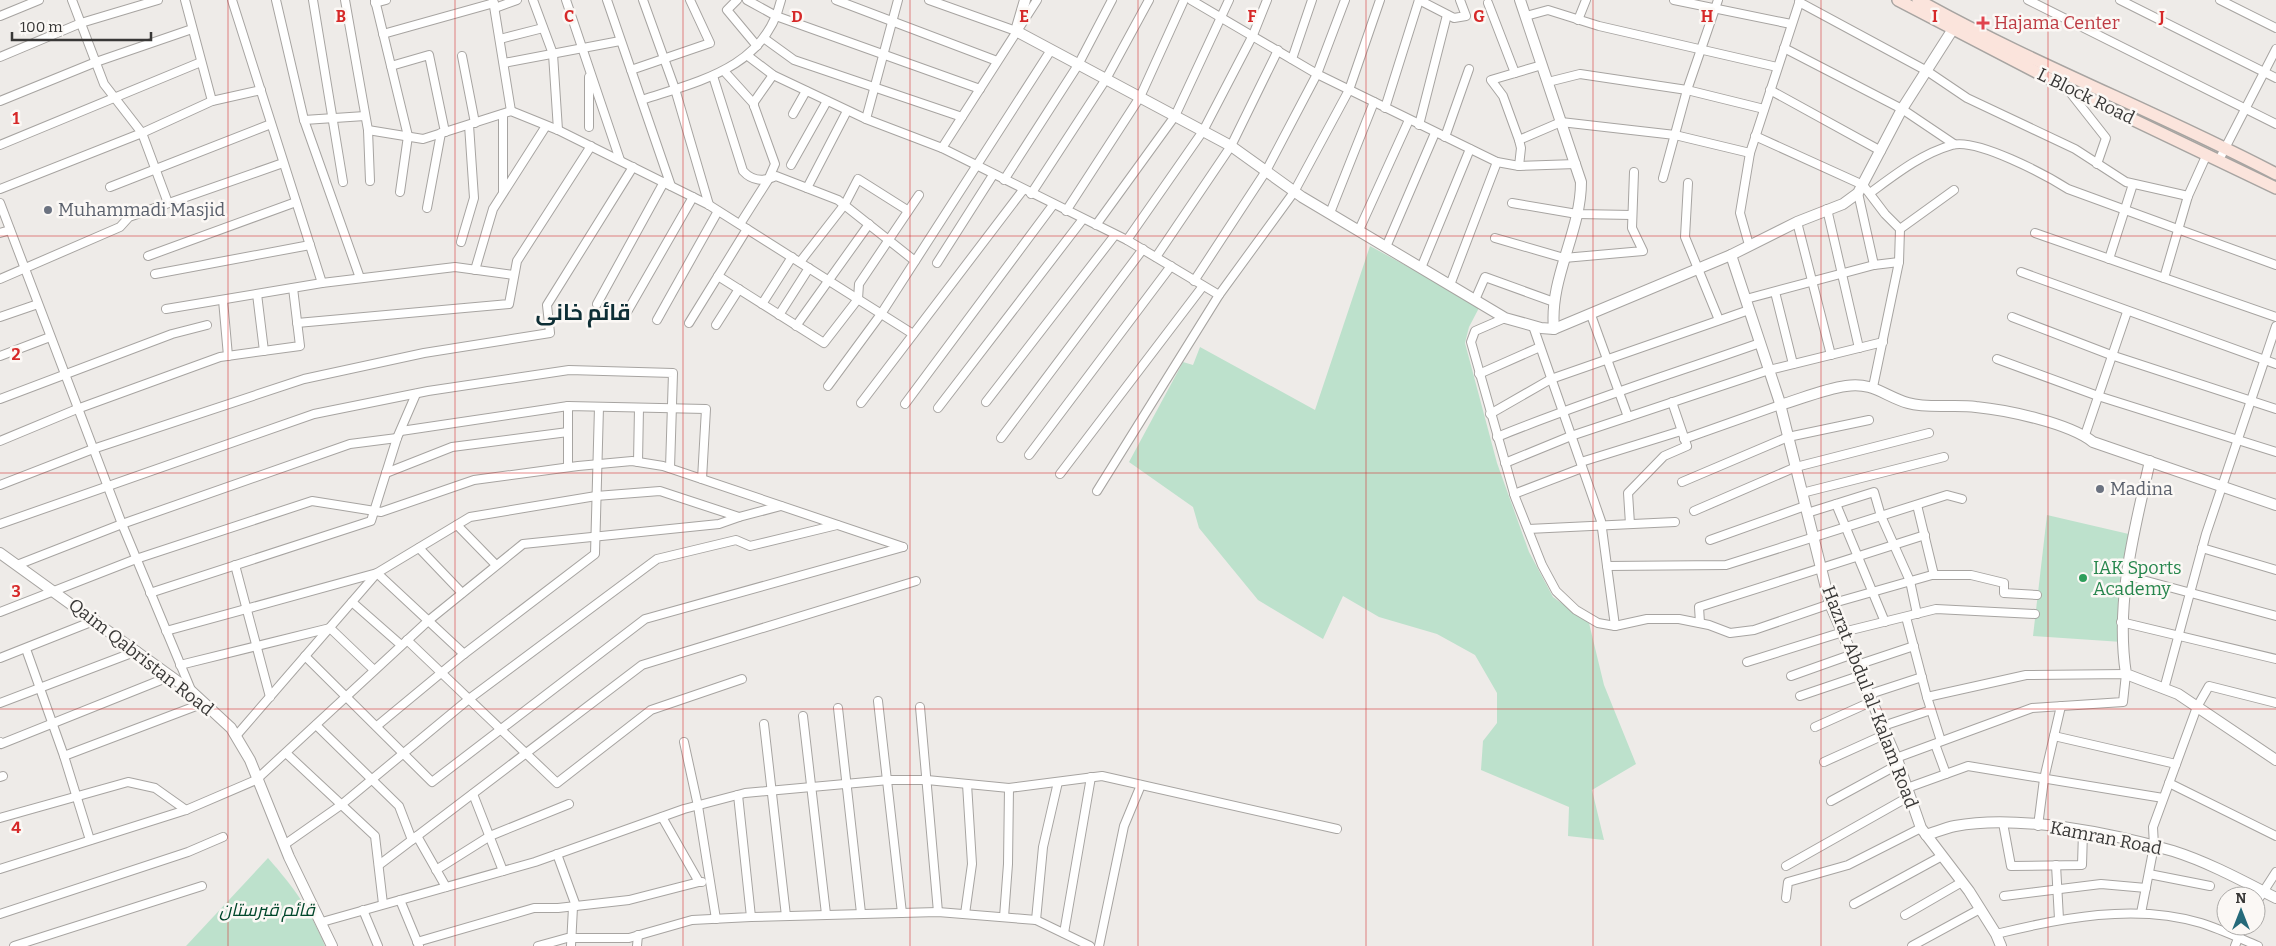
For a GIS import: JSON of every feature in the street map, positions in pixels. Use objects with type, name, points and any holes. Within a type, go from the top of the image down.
[{"type":"main road","name":"L Block Road","points":[[1898,0],[2066,88],[2276,188]]},
{"type":"main road","name":"L Block Road","points":[[1918,0],[2059,72],[2225,147],[2276,174]]},
{"type":"street","points":[[0,16],[39,0]]},
{"type":"street","points":[[72,0],[104,84],[142,133],[168,203]]},
{"type":"street","points":[[185,0],[212,101]]},
{"type":"street","points":[[232,0],[322,283]]},
{"type":"street","points":[[276,0],[304,120],[360,278]]},
{"type":"street","points":[[313,0],[343,182]]},
{"type":"street","points":[[345,0],[368,130],[370,181]]},
{"type":"street","points":[[386,0],[375,2],[408,136],[400,192]]},
{"type":"street","points":[[383,34],[494,4],[517,0]]},
{"type":"street","points":[[532,0],[553,54],[558,130]]},
{"type":"street","points":[[566,0],[620,160]]},
{"type":"street","points":[[597,304],[667,184],[642,100],[606,0]]},
{"type":"street","points":[[643,0],[675,89],[709,205]]},
{"type":"street","points":[[631,70],[710,43],[690,0]]},
{"type":"street","points":[[737,0],[727,10],[757,46]]},
{"type":"street","points":[[747,0],[776,16],[980,89]]},
{"type":"street","points":[[642,100],[713,76],[748,56],[765,39],[781,0]]},
{"type":"street","points":[[836,0],[997,61]]},
{"type":"street","points":[[866,120],[898,0]]},
{"type":"street","points":[[929,0],[1016,31],[1231,146],[1294,192],[1421,268],[1505,318],[1533,326],[1554,329],[1697,270],[1797,222],[1843,204],[1917,160],[1954,144],[1980,146],[2068,189],[2276,265]]},
{"type":"street","points":[[1016,31],[1025,0]]},
{"type":"street","points":[[942,148],[1037,0]]},
{"type":"street","points":[[1004,180],[1078,65],[1112,0]]},
{"type":"street","points":[[1031,194],[1106,79],[1149,0]]},
{"type":"street","points":[[1066,211],[1140,97],[1184,0]]},
{"type":"street","points":[[1191,0],[1223,16],[1317,74],[1497,162],[1519,166],[1576,164]]},
{"type":"street","points":[[1096,225],[1175,116],[1229,0]]},
{"type":"street","points":[[1127,240],[1203,131],[1253,35],[1267,0]]},
{"type":"street","points":[[1292,59],[1312,0]]},
{"type":"street","points":[[1194,281],[1266,171],[1317,74],[1345,0]]},
{"type":"street","points":[[1097,491],[1219,295],[1294,192],[1349,90],[1380,0]]},
{"type":"street","points":[[1385,108],[1419,0],[1454,18],[1466,16],[1460,0]]},
{"type":"street","points":[[1520,0],[1576,164],[1580,182],[1580,201],[1554,302],[1554,329]]},
{"type":"street","points":[[1578,20],[1586,0]]},
{"type":"street","points":[[1674,0],[1792,24]]},
{"type":"street","points":[[1663,178],[1687,90],[1718,0]]},
{"type":"street","points":[[2028,0],[2276,124]]},
{"type":"street","points":[[2120,0],[2276,78]]},
{"type":"street","points":[[2220,0],[2276,28]]},
{"type":"street","points":[[0,57],[81,23],[153,1]]},
{"type":"street","points":[[1749,246],[1740,213],[1750,153],[1799,1],[1926,71],[1967,98],[2075,149],[2126,182],[2188,196]]},
{"type":"street","points":[[1488,3],[1515,73]]},
{"type":"street","points":[[494,4],[511,112]]},
{"type":"street","points":[[1526,16],[1548,10],[1578,20],[1777,67]]},
{"type":"street","points":[[1419,125],[1447,15]]},
{"type":"street","points":[[500,39],[542,28]]},
{"type":"street","points":[[0,101],[96,62],[192,29]]},
{"type":"street","points":[[1874,265],[1864,190],[1902,110],[1953,29]]},
{"type":"street","points":[[765,39],[794,60],[962,117]]},
{"type":"street","points":[[504,63],[620,41]]},
{"type":"street","points":[[1784,48],[1902,110],[1954,144]]},
{"type":"street","points":[[2218,160],[2276,49]]},
{"type":"street","points":[[828,386],[881,314],[1051,50]]},
{"type":"street","points":[[1156,257],[1231,146],[1278,50]]},
{"type":"street","points":[[391,66],[429,55],[443,132],[427,208]]},
{"type":"street","points":[[461,242],[474,198],[472,124],[462,56]]},
{"type":"street","points":[[748,56],[773,75],[847,111],[942,148],[1053,205],[1127,240],[1219,295]]},
{"type":"street","points":[[0,145],[114,96],[201,62]]},
{"type":"street","points":[[1519,166],[1521,148],[1519,140],[1503,96],[1492,80],[1542,65]]},
{"type":"street","points":[[1445,138],[1469,69]]},
{"type":"street","points":[[589,127],[590,70]]},
{"type":"street","points":[[689,323],[718,276],[775,164],[754,106],[724,71]]},
{"type":"street","points":[[1548,82],[1580,74],[1687,90],[1764,109]]},
{"type":"street","points":[[754,106],[754,102],[773,75]]},
{"type":"street","points":[[713,76],[743,171],[749,178],[768,180],[776,176],[845,204],[915,261]]},
{"type":"street","points":[[2066,88],[2106,138],[2097,164]]},
{"type":"street","points":[[0,189],[142,133],[212,101],[261,90]]},
{"type":"street","points":[[1770,90],[1881,151]]},
{"type":"street","points":[[792,114],[806,91]]},
{"type":"street","points":[[791,165],[827,101]]},
{"type":"street","points":[[1330,213],[1374,102]]},
{"type":"street","points":[[807,188],[847,111]]},
{"type":"street","points":[[368,130],[423,139],[511,112],[558,130],[709,205],[913,334]]},
{"type":"street","points":[[502,114],[503,192]]},
{"type":"street","points":[[304,120],[365,116]]},
{"type":"street","points":[[1359,230],[1409,120]]},
{"type":"street","points":[[1519,140],[1561,122],[1675,135],[1750,153]]},
{"type":"street","points":[[110,187],[271,124]]},
{"type":"street","points":[[475,270],[493,208],[546,126]]},
{"type":"street","points":[[1386,246],[1435,133]]},
{"type":"street","points":[[1755,136],[1864,190],[1900,229],[1900,262],[1873,387]]},
{"type":"street","points":[[297,323],[509,304],[517,261],[591,146]]},
{"type":"street","points":[[1421,268],[1470,149]]},
{"type":"street","points":[[2164,278],[2188,196],[2207,154]]},
{"type":"street","points":[[1450,285],[1497,162]]},
{"type":"street","points":[[0,279],[25,270],[120,226],[129,217],[284,163]]},
{"type":"street","points":[[0,485],[93,449],[304,379],[424,353],[550,333],[548,305],[633,167]]},
{"type":"street","points":[[1495,238],[1564,258],[1643,252],[1632,228],[1634,172]]},
{"type":"street","points":[[937,263],[994,175]]},
{"type":"street","points":[[800,262],[845,204],[858,179],[907,210]]},
{"type":"street","points":[[1688,183],[1685,237],[1719,320]]},
{"type":"street","points":[[2109,259],[2133,184]]},
{"type":"street","points":[[861,403],[1023,190]]},
{"type":"street","points":[[1900,229],[1954,190]]},
{"type":"street","points":[[718,276],[824,344],[858,299],[859,284],[918,195]]},
{"type":"street","points":[[627,312],[693,197]]},
{"type":"street","points":[[148,256],[296,202]]},
{"type":"street","points":[[1512,202],[1577,214],[1632,215]]},
{"type":"street","points":[[0,203],[107,486],[191,691]]},
{"type":"street","points":[[905,404],[1053,205]]},
{"type":"street","points":[[1827,209],[1859,348]]},
{"type":"street","points":[[657,320],[718,211]]},
{"type":"street","points":[[938,408],[1083,219]]},
{"type":"street","points":[[1797,222],[1831,354]]},
{"type":"street","points":[[796,326],[869,224]]},
{"type":"street","points":[[0,233],[10,230]]},
{"type":"street","points":[[2035,233],[2276,317]]},
{"type":"street","points":[[986,402],[1115,235]]},
{"type":"street","points":[[155,274],[310,245]]},
{"type":"street","points":[[1000,438],[1143,249]]},
{"type":"street","name":"Hazrat Abdul al-Kalam Road","points":[[1731,255],[1780,405],[1830,604],[1872,698],[1923,832],[1962,882],[1996,934],[2000,946]]},
{"type":"street","points":[[762,304],[792,257]]},
{"type":"street","points":[[1746,299],[1874,265],[1900,262]]},
{"type":"street","points":[[1029,455],[1171,266]]},
{"type":"street","points":[[166,309],[322,283],[455,267],[514,275]]},
{"type":"street","points":[[779,315],[809,268]]},
{"type":"street","points":[[2021,272],[2127,312],[2276,364]]},
{"type":"street","points":[[1475,300],[1486,277],[1554,302]]},
{"type":"street","points":[[1060,474],[1204,286]]},
{"type":"street","points":[[0,441],[78,409],[228,356],[300,346],[293,288]]},
{"type":"street","points":[[716,325],[739,289]]},
{"type":"street","points":[[1775,292],[1793,364]]},
{"type":"street","points":[[257,294],[264,351]]},
{"type":"street","points":[[223,300],[228,356]]},
{"type":"street","points":[[0,317],[38,304]]},
{"type":"street","points":[[1490,414],[1551,379],[1749,310]]},
{"type":"street","points":[[2085,435],[2111,354],[2127,312]]},
{"type":"street","points":[[1591,315],[1628,417]]},
{"type":"street","points":[[2012,317],[2111,354],[2276,409]]},
{"type":"street","points":[[1505,318],[1476,331],[1471,342],[1514,494],[1556,591],[1576,610],[1598,623],[1615,626],[1647,619],[1679,619],[1700,623],[1730,633],[1754,630],[1830,604],[1934,575],[1971,575],[2004,583],[2004,593],[2037,594]]},
{"type":"street","points":[[0,400],[172,334],[207,325]]},
{"type":"street","points":[[1533,326],[1602,526],[1615,626]]},
{"type":"street","points":[[2164,689],[2202,548],[2276,326]]},
{"type":"street","points":[[0,356],[50,337]]},
{"type":"street","points":[[1505,463],[1571,436],[1768,370],[1883,342]]},
{"type":"street","points":[[1497,437],[1562,411],[1760,343]]},
{"type":"street","points":[[1479,374],[1540,347]]},
{"type":"street","points":[[1997,359],[2098,396],[2276,452]]},
{"type":"street","points":[[0,524],[314,414],[416,394],[568,370],[673,373],[670,468]]},
{"type":"street","points":[[1514,494],[1582,465],[1846,386],[1873,387],[1908,403],[1976,407],[2014,414],[2085,435],[2093,442],[2221,487],[2276,504]]},
{"type":"street","points":[[150,593],[371,521],[399,434],[416,394]]},
{"type":"street","points":[[1630,524],[1628,493],[1664,456],[1687,446],[1672,402]]},
{"type":"street","points":[[17,565],[122,524],[350,444],[568,406],[706,409],[702,479]]},
{"type":"street","points":[[568,406],[568,467]]},
{"type":"street","points":[[377,726],[464,654],[595,554],[599,407]]},
{"type":"street","points":[[638,462],[639,408]]},
{"type":"street","points":[[1682,482],[1788,437],[1869,420]]},
{"type":"street","points":[[386,473],[452,447],[568,432]]},
{"type":"street","points":[[1694,512],[1796,467],[1930,433]]},
{"type":"street","points":[[1802,493],[1944,457]]},
{"type":"street","points":[[1832,801],[1897,761],[1938,742],[2032,708],[2123,702],[2126,674],[2122,622],[2133,535],[2150,461]]},
{"type":"street","points":[[0,612],[136,559],[312,501],[381,512],[474,480],[597,464],[638,462],[670,468],[903,547],[645,619],[432,782],[305,656]]},
{"type":"street","points":[[166,631],[377,573],[470,517],[596,496],[660,491],[739,517]]},
{"type":"street","points":[[1710,540],[1806,509],[1836,504],[1874,492],[1881,516],[1910,581],[1917,614]]},
{"type":"street","points":[[1607,566],[1726,565],[1947,495],[1962,498]]},
{"type":"street","points":[[1836,504],[1884,622]]},
{"type":"street","points":[[1917,505],[1934,575]]},
{"type":"street","points":[[0,869],[186,810],[256,780],[404,642],[523,544],[595,535],[719,524],[781,506]]},
{"type":"street","points":[[1528,529],[1675,522]]},
{"type":"street","points":[[457,525],[496,565]]},
{"type":"street","points":[[284,845],[342,805],[469,699],[657,559],[736,540],[750,546],[837,525]]},
{"type":"street","points":[[1700,623],[1699,607],[1925,535]]},
{"type":"street","points":[[419,548],[462,593]]},
{"type":"street","points":[[2202,548],[2276,570]]},
{"type":"street","name":"Qaim Qabristan Road","points":[[2,557],[17,565],[96,620],[191,691],[236,736],[250,760],[256,780],[284,845],[332,946]]},
{"type":"street","points":[[235,565],[270,697]]},
{"type":"street","points":[[377,573],[464,654]]},
{"type":"street","points":[[236,736],[377,573]]},
{"type":"street","points":[[2128,576],[2276,616]]},
{"type":"street","points":[[378,865],[642,665],[916,581]]},
{"type":"street","points":[[352,602],[442,673],[557,783],[651,710],[742,679]]},
{"type":"street","points":[[1748,662],[1843,632],[1936,609],[2034,614]]},
{"type":"street","points":[[1906,616],[1946,774]]},
{"type":"street","points":[[0,658],[96,620]]},
{"type":"street","points":[[2122,622],[2276,658]]},
{"type":"street","points":[[180,665],[330,628]]},
{"type":"street","points":[[330,628],[374,670]]},
{"type":"street","points":[[1800,696],[1914,646]]},
{"type":"street","points":[[26,649],[53,722],[90,840]]},
{"type":"street","points":[[0,703],[137,651]]},
{"type":"street","points":[[1791,676],[1853,654]]},
{"type":"street","points":[[1927,697],[2026,675],[2126,674],[2178,694],[2276,760]]},
{"type":"street","points":[[0,742],[1,744],[171,676]]},
{"type":"street","points":[[1815,727],[1872,698],[1922,677]]},
{"type":"street","points":[[2141,913],[2154,846],[2153,827],[2198,707],[2209,686],[2276,703]]},
{"type":"street","points":[[878,701],[902,913]]},
{"type":"street","points":[[64,756],[204,703]]},
{"type":"street","points":[[2038,826],[2044,779],[2061,706]]},
{"type":"street","points":[[920,707],[938,912]]},
{"type":"street","points":[[838,708],[861,913]]},
{"type":"street","points":[[1824,762],[1885,730],[1931,710]]},
{"type":"street","points":[[802,716],[826,914]]},
{"type":"street","points":[[764,724],[786,916]]},
{"type":"street","points":[[316,725],[400,806],[414,838],[446,887]]},
{"type":"street","points":[[2054,736],[2176,764]]},
{"type":"street","points":[[684,742],[698,806],[716,919]]},
{"type":"street","points":[[286,753],[375,836],[384,904]]},
{"type":"street","points":[[1786,866],[1908,792],[1968,766],[2163,798]]},
{"type":"street","points":[[322,922],[503,871],[698,806],[738,795],[773,790],[887,780],[927,780],[1008,788],[1102,776],[1337,829]]},
{"type":"street","points":[[1064,933],[1091,778]]},
{"type":"street","points":[[0,818],[128,782],[155,788],[186,810]]},
{"type":"street","points":[[1036,920],[1043,847],[1058,782]]},
{"type":"street","points":[[2169,783],[2276,836]]},
{"type":"street","points":[[965,914],[972,864],[967,784]]},
{"type":"street","points":[[1099,946],[1124,826],[1141,785]]},
{"type":"street","points":[[1004,917],[1008,864],[1008,788]]},
{"type":"street","points":[[473,794],[503,871]]},
{"type":"street","points":[[738,795],[750,917]]},
{"type":"street","points":[[436,870],[490,836],[568,804]]},
{"type":"street","points":[[662,817],[699,882]]},
{"type":"street","points":[[2003,823],[2011,866],[2082,865],[2083,832]]},
{"type":"street","name":"Kamran Road","points":[[1923,832],[1955,826],[2003,823],[2083,832],[2174,851],[2250,886]]},
{"type":"street","points":[[1786,898],[1788,882],[1848,866],[1923,832]]},
{"type":"street","points":[[0,914],[188,852],[222,837]]},
{"type":"street","points":[[557,854],[574,906],[572,942]]},
{"type":"street","points":[[1854,904],[1942,856]]},
{"type":"street","points":[[2056,865],[2059,919]]},
{"type":"street","points":[[2266,887],[2276,872]]},
{"type":"street","points":[[2149,874],[2210,886]]},
{"type":"street","points":[[400,900],[418,944],[534,908],[629,900],[699,882],[710,882]]},
{"type":"street","points":[[1905,915],[1962,882]]},
{"type":"street","points":[[2004,896],[2101,884],[2146,888]]},
{"type":"street","points":[[14,946],[202,886]]},
{"type":"street","points":[[1912,946],[1980,909]]},
{"type":"street","points":[[363,910],[378,946]]},
{"type":"street","points":[[538,946],[572,942],[609,942],[686,921],[826,914],[938,912],[1036,920],[1090,946]]},
{"type":"street","points":[[1996,934],[2059,919],[2141,913],[2199,923],[2258,946]]},
{"type":"street","points":[[637,946],[638,935]]},
{"type":"street","points":[[2235,946],[2238,937]]},
{"type":"green space","points":[[1370,246],[1480,306],[1469,327],[1465,343],[1497,463],[1529,552],[1553,597],[1589,623],[1604,685],[1636,764],[1592,790],[1604,840],[1568,836],[1569,807],[1481,770],[1483,741],[1497,723],[1497,693],[1475,655],[1437,634],[1379,617],[1343,596],[1323,639],[1258,600],[1199,528],[1193,507],[1129,462],[1183,362],[1193,365],[1200,347],[1315,410]]},
{"type":"green space","name":"IAK Sports Academy","points":[[2047,515],[2133,535],[2122,642],[2033,636]]},
{"type":"green space","name":"قائم قبرستان","points":[[268,858],[301,899],[325,946],[186,946]]},
{"type":"place","name":"Hajama Center","points":[[1983,23]]},
{"type":"place","name":"Muhammadi Masjid","points":[[48,210]]},
{"type":"place","name":"Madina","points":[[2100,489]]},
{"type":"place","name":"IAK Sports Academy","points":[[2083,578]]},
{"type":"district","name":"قائم خانى","points":[[583,312]]}]
